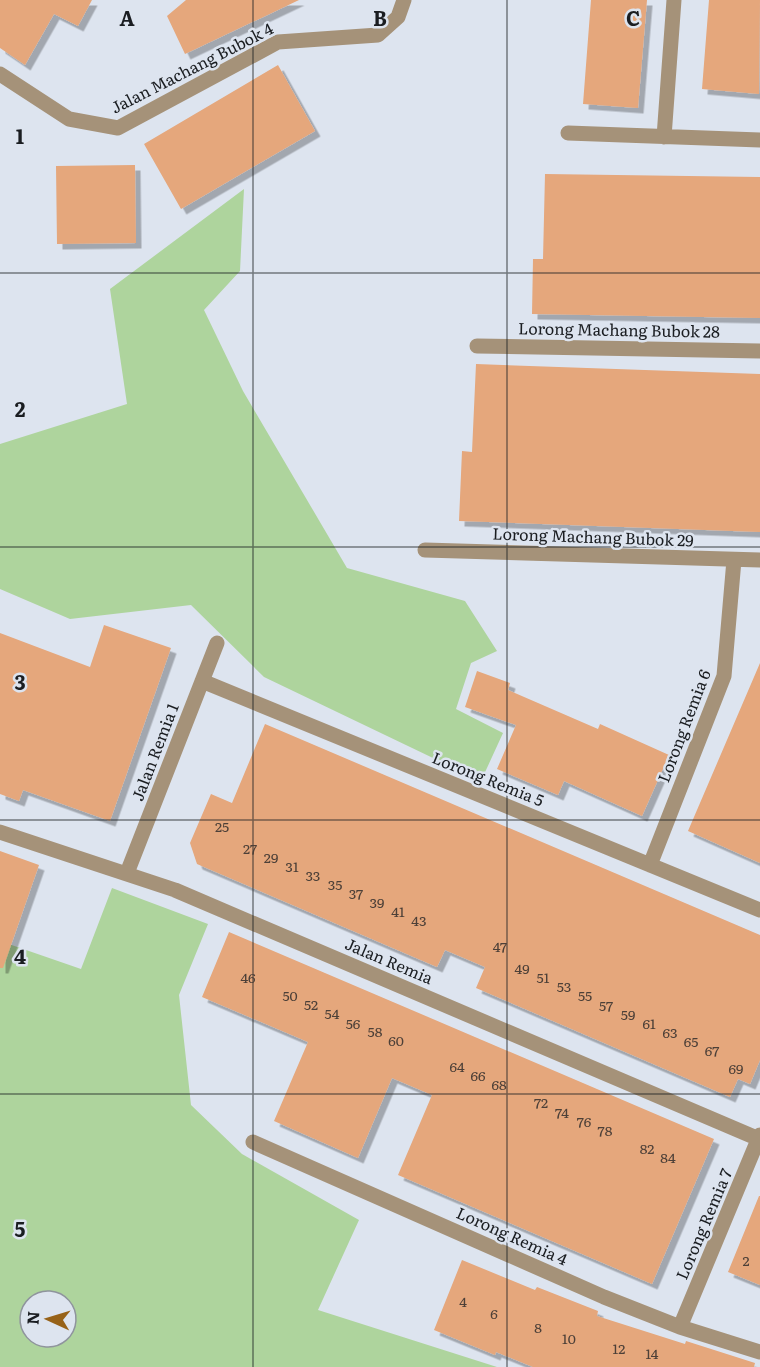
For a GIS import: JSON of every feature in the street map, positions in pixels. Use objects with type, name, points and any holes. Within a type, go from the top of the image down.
[{"type":"street","name":"Jalan Machang Bubok 4","points":[[0,74],[69,119],[118,128],[278,42],[378,34],[398,17],[404,0]]},
{"type":"street","points":[[664,137],[674,0]]},
{"type":"street","points":[[568,133],[760,140]]},
{"type":"street","name":"Lorong Machang Bubok 28","points":[[477,346],[760,351]]},
{"type":"street","name":"Lorong Machang Bubok 29","points":[[425,550],[760,560]]},
{"type":"street","name":"Lorong Remia 6","points":[[650,865],[724,676],[734,560]]},
{"type":"street","name":"Jalan Remia 1","points":[[126,873],[217,643]]},
{"type":"street","name":"Lorong Remia 5","points":[[202,681],[760,910]]},
{"type":"street","name":"Jalan Remia","points":[[0,832],[175,890],[759,1137]]},
{"type":"street","name":"Lorong Remia 7","points":[[680,1327],[759,1137]]},
{"type":"street","name":"Lorong Remia 4","points":[[253,1142],[603,1297],[680,1327],[760,1352]]},
{"type":"green space","points":[[244,189],[240,271],[204,310],[243,391],[347,568],[465,601],[497,651],[471,663],[456,709],[503,733],[481,781],[264,677],[191,605],[70,619],[0,589],[0,444],[127,404],[110,289]]},
{"type":"green space","points":[[112,888],[208,924],[179,995],[191,1105],[242,1154],[359,1220],[318,1310],[497,1367],[0,1367],[0,941],[81,969]]},
{"type":"building","points":[[0,0],[92,0],[78,26],[54,14],[25,65],[0,48]]},
{"type":"building","points":[[186,0],[299,0],[185,54],[167,16]]},
{"type":"building","points":[[591,0],[647,0],[638,108],[583,104]]},
{"type":"building","points":[[709,0],[760,0],[759,94],[702,89]]},
{"type":"building","points":[[278,65],[315,131],[181,209],[144,144]]},
{"type":"building","points":[[135,165],[136,243],[57,244],[56,166]]},
{"type":"building","points":[[545,174],[760,177],[760,318],[532,314],[533,259],[543,259]]},
{"type":"building","points":[[476,364],[760,374],[760,532],[459,521],[462,451],[472,452]]},
{"type":"building","points":[[104,625],[171,648],[110,821],[23,790],[19,801],[0,794],[0,633],[90,667]]},
{"type":"building","points":[[760,663],[760,863],[688,831]]},
{"type":"building","points":[[477,671],[510,683],[508,690],[598,729],[600,724],[669,755],[642,816],[564,781],[558,795],[497,769],[516,725],[465,707]]},
{"type":"building","points":[[265,724],[760,935],[760,1060],[750,1084],[738,1079],[730,1097],[476,988],[485,967],[445,950],[437,967],[197,864],[190,843],[211,794],[232,803]]},
{"type":"building","points":[[0,851],[39,865],[3,968],[0,968]]},
{"type":"building","points":[[229,932],[714,1139],[652,1284],[398,1175],[432,1095],[392,1078],[358,1158],[274,1121],[308,1042],[202,997]]},
{"type":"building","points":[[760,1196],[760,1285],[728,1272]]},
{"type":"building","points":[[462,1260],[535,1290],[537,1287],[598,1311],[597,1316],[755,1363],[754,1367],[533,1367],[496,1352],[495,1355],[434,1330]]}]
